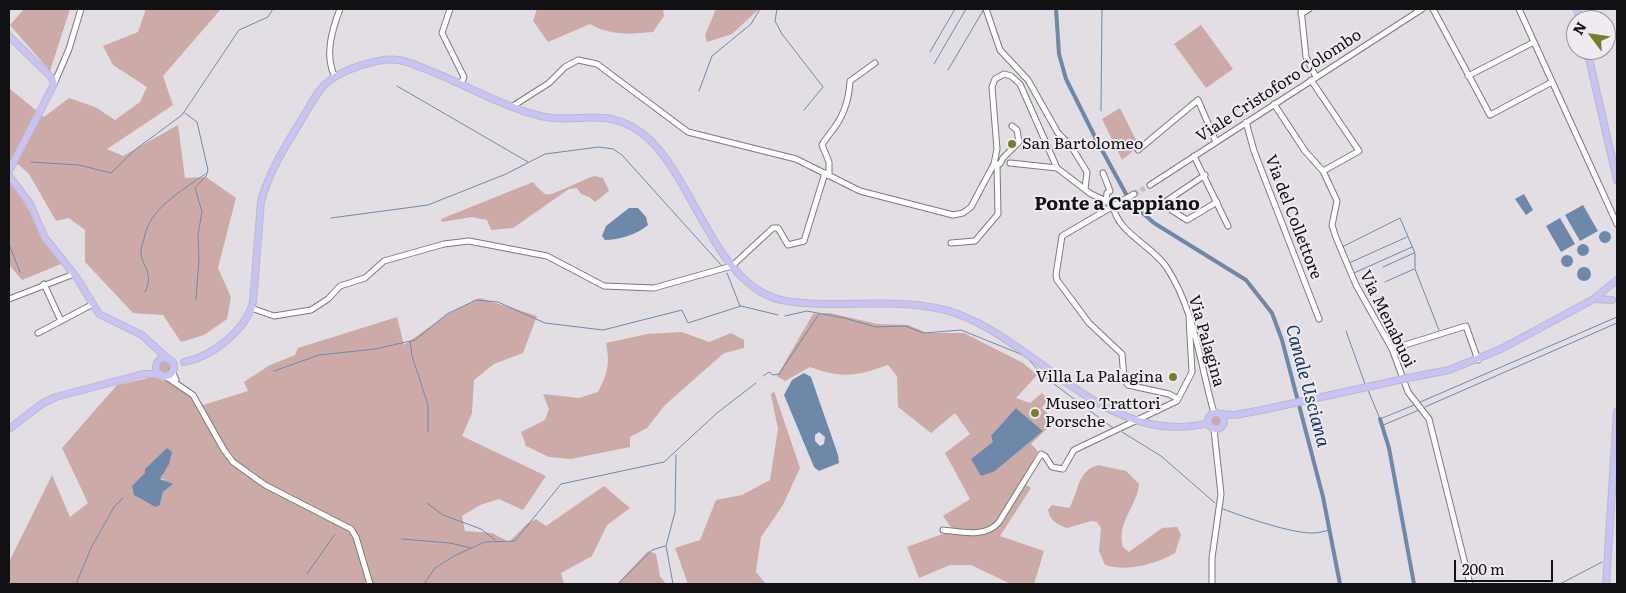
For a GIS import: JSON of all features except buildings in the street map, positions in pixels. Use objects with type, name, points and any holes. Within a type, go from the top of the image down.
[{"type":"main road","points":[[9,36],[52,78],[54,84],[9,171]]},
{"type":"main road","points":[[143,374],[158,363],[170,360],[184,362],[202,358],[228,338],[243,323],[251,308],[256,273],[261,201],[276,161],[324,86],[334,77],[373,62],[393,59],[417,66],[522,110],[545,117],[592,116],[616,121],[636,130],[649,140],[666,162],[732,266],[760,292],[786,302],[911,306],[954,313],[982,325],[1103,406],[1156,425],[1185,426],[1208,423]]},
{"type":"main road","points":[[1589,60],[1617,180]]},
{"type":"main road","points":[[9,176],[30,204],[44,236],[74,274],[104,318],[142,335],[158,347],[170,360],[173,370]]},
{"type":"main road","points":[[1208,423],[1209,417],[1217,414],[1235,415],[1267,409],[1449,370],[1478,360],[1592,300],[1610,288],[1617,280]]},
{"type":"main road","points":[[1610,288],[1615,302]]},
{"type":"main road","points":[[1592,300],[1605,298],[1615,302]]},
{"type":"main road","points":[[158,347],[161,355],[158,363],[162,375]]},
{"type":"main road","points":[[9,429],[43,403],[56,396],[143,374],[162,375],[184,362]]},
{"type":"main road","points":[[1606,584],[1617,412]]},
{"type":"main road","points":[[1217,414],[1224,418],[1224,423]]},
{"type":"main road","points":[[1208,423],[1214,430],[1222,428],[1224,423],[1235,415]]},
{"type":"street","points":[[54,84],[69,49],[81,9]]},
{"type":"street","points":[[334,77],[329,62],[331,40],[340,9]]},
{"type":"street","points":[[986,9],[1000,50],[1028,80],[1058,133],[1070,146],[1087,172],[1085,189]]},
{"type":"street","points":[[1310,9],[1301,11],[1306,57],[1314,78],[1359,151],[1323,171]]},
{"type":"street","name":"Viale Cristoforo Colombo","points":[[1150,185],[1422,9]]},
{"type":"street","points":[[1433,9],[1490,115],[1552,82]]},
{"type":"street","points":[[1519,9],[1617,224]]},
{"type":"street","points":[[451,11],[442,34],[464,77],[461,84]]},
{"type":"street","points":[[1468,76],[1534,42]]},
{"type":"street","points":[[513,106],[549,83],[565,67],[578,60],[588,60],[597,64],[671,122],[688,132],[796,159],[860,191],[953,215],[963,213],[971,207],[997,164],[1020,142],[1017,130],[1012,126]]},
{"type":"street","points":[[251,308],[274,316],[311,310],[328,298],[340,286],[365,278],[384,261],[444,244],[469,241],[491,247],[504,246],[547,256],[604,286],[616,288],[654,288],[732,266],[773,228],[778,228],[788,245],[804,241],[827,174],[829,162],[822,145],[842,114],[849,95],[850,81],[875,63]]},
{"type":"street","points":[[950,243],[975,241],[998,214],[1000,207],[997,196],[997,149],[992,87],[995,79],[1004,74],[1020,84],[1057,168],[1085,189],[1113,206]]},
{"type":"street","points":[[1138,150],[1198,100],[1216,142]]},
{"type":"street","name":"Via Menabuoi","points":[[1274,104],[1305,151],[1323,171],[1337,201],[1332,225],[1356,285],[1392,349],[1408,392],[1429,419],[1470,584]]},
{"type":"street","name":"Via del Collettore","points":[[1246,122],[1254,152],[1319,320]]},
{"type":"street","points":[[1194,156],[1205,175],[1228,226]]},
{"type":"street","points":[[1010,163],[1057,168]]},
{"type":"street","points":[[1103,173],[1110,191],[1107,193],[1106,202]]},
{"type":"street","points":[[1205,175],[1162,204],[1187,220],[1217,202]]},
{"type":"street","points":[[1134,194],[1100,216],[1062,236],[1056,264],[1057,280],[1089,323],[1122,354],[1124,379],[1134,388],[1169,394],[1178,399]]},
{"type":"street","name":"Via Palagina","points":[[1113,206],[1129,231],[1162,261],[1177,286],[1189,317],[1217,414]]},
{"type":"street","points":[[9,298],[74,274]]},
{"type":"street","points":[[44,284],[61,321]]},
{"type":"street","points":[[38,333],[93,304]]},
{"type":"street","points":[[943,530],[968,533],[990,531],[999,522],[1041,454],[1045,456],[1052,468],[1063,469],[1074,450],[1170,406],[1178,399],[1192,372],[1189,317]]},
{"type":"street","points":[[1392,349],[1466,326],[1478,360]]},
{"type":"street","points":[[173,370],[173,377],[195,398],[224,450],[234,462],[265,485],[351,529],[356,537],[370,584]]},
{"type":"street","points":[[162,375],[180,384]]},
{"type":"street","points":[[1212,584],[1212,558],[1221,494],[1214,430]]},
{"type":"shaded area","points":[[24,9],[70,9],[50,71],[10,25]]},
{"type":"shaded area","points":[[146,9],[221,9],[163,76],[173,105],[107,149],[123,156],[178,125],[185,178],[206,177],[236,198],[218,268],[231,297],[227,319],[204,335],[181,342],[163,315],[133,313],[85,262],[85,230],[69,218],[56,221],[29,174],[18,164],[9,172],[9,88],[44,117],[69,98],[95,107],[115,120],[140,102],[147,87],[113,65],[103,46],[138,32]]},
{"type":"shaded area","points":[[537,9],[663,9],[664,16],[653,32],[628,34],[605,31],[590,24],[548,42],[533,21]]},
{"type":"shaded area","points":[[716,9],[759,9],[732,34],[707,42],[705,35]]},
{"type":"shaded area","points":[[1201,25],[1233,69],[1206,88],[1174,44]]},
{"type":"shaded area","points":[[1120,108],[1139,146],[1122,160],[1102,119]]},
{"type":"shaded area","points":[[594,176],[603,178],[609,191],[595,202],[581,194],[577,188],[569,189],[513,228],[491,230],[487,220],[472,217],[442,222],[441,219],[533,182],[543,193],[548,194]]},
{"type":"shaded area","points":[[9,178],[61,264],[22,280],[9,265]]},
{"type":"shaded area","points":[[480,298],[537,316],[523,353],[494,364],[474,380],[472,413],[462,436],[546,476],[523,510],[499,499],[480,505],[462,516],[465,531],[492,533],[509,542],[527,524],[536,519],[546,526],[604,486],[630,508],[607,525],[592,556],[561,573],[564,584],[9,584],[9,562],[52,475],[70,517],[88,503],[62,448],[117,385],[153,377],[168,382],[203,405],[248,391],[244,382],[270,365],[295,355],[298,348],[397,317],[404,345],[448,314]],"holes":[[[146,473],[163,475],[160,479],[164,479],[169,487],[163,492],[160,505],[151,505],[137,497],[136,483]]]},
{"type":"shaded area","points":[[830,313],[877,324],[908,325],[927,333],[964,333],[1023,363],[1037,375],[1016,398],[1030,403],[1042,393],[1048,399],[1042,408],[1055,421],[1031,444],[1038,451],[1021,482],[1031,488],[1000,536],[1044,551],[1034,584],[1011,584],[971,565],[950,565],[919,578],[907,547],[953,530],[943,516],[970,499],[945,453],[970,434],[955,413],[931,433],[898,407],[897,376],[888,365],[867,372],[849,375],[821,371],[810,367],[785,381],[777,376],[813,314]],"holes":[[[1016,408],[1043,431],[995,471],[971,459],[994,442]]]},
{"type":"shaded area","points":[[682,332],[709,342],[731,333],[744,340],[744,348],[724,353],[665,405],[647,428],[630,437],[630,447],[571,459],[549,457],[526,446],[521,432],[545,420],[549,409],[543,394],[579,398],[598,392],[607,368],[606,343],[647,334]]},
{"type":"shaded area","points":[[165,360],[170,362],[172,367],[170,372],[165,374],[160,372],[158,367],[160,362]]},
{"type":"shaded area","points":[[774,391],[800,468],[783,505],[761,537],[756,572],[766,584],[688,584],[675,548],[700,540],[716,500],[742,495],[770,480],[778,429],[771,395]]},
{"type":"shaded area","points":[[1216,414],[1221,416],[1223,421],[1221,426],[1216,428],[1211,426],[1209,421],[1211,416]]},
{"type":"shaded area","points":[[1098,465],[1126,471],[1139,484],[1135,500],[1124,522],[1122,530],[1123,547],[1129,552],[1162,528],[1177,527],[1181,535],[1175,553],[1142,566],[1123,568],[1105,565],[1099,551],[1101,528],[1097,522],[1091,521],[1067,528],[1052,519],[1048,510],[1052,505],[1069,508],[1082,477],[1091,468]]},
{"type":"shaded area","points":[[648,551],[656,554],[660,576],[666,584],[617,584]]},
{"type":"water","points":[[1524,194],[1533,210],[1526,215],[1515,199]]},
{"type":"water","points":[[1583,205],[1598,231],[1580,241],[1565,215]]},
{"type":"water","points":[[629,208],[638,208],[646,217],[648,225],[628,236],[605,240],[602,236],[606,226]]},
{"type":"water","points":[[1560,218],[1575,244],[1561,252],[1546,226]]},
{"type":"water","points":[[1605,231],[1611,237],[1605,243],[1599,237]]},
{"type":"water","points":[[1583,244],[1589,250],[1583,256],[1577,250]]},
{"type":"water","points":[[1567,255],[1573,261],[1567,267],[1561,261]]},
{"type":"water","points":[[1581,267],[1587,267],[1591,274],[1587,281],[1581,281],[1577,277],[1577,271]]},
{"type":"water","points":[[804,373],[811,377],[838,455],[839,463],[819,471],[814,467],[784,395],[792,380]],"holes":[[[819,432],[825,437],[824,444],[820,446],[815,441],[815,435]]]},
{"type":"water","points":[[1016,408],[1043,431],[995,471],[981,476],[971,459],[993,442],[991,436]]},
{"type":"water","points":[[167,448],[172,452],[169,464],[160,479],[173,484],[163,492],[160,505],[155,507],[134,495],[132,486],[145,473],[145,469]]},
{"type":"waterway","points":[[31,162],[79,165],[111,173],[136,149],[182,115],[239,30],[268,17],[273,9]]},
{"type":"waterway","points":[[699,91],[712,56],[751,24],[760,9]]},
{"type":"waterway","points":[[777,9],[775,21],[782,34],[823,87],[804,110]]},
{"type":"waterway","points":[[930,52],[955,9]]},
{"type":"waterway","points":[[934,64],[966,9]]},
{"type":"waterway","points":[[948,70],[984,9]]},
{"type":"waterway","name":"Canale Usciana","points":[[1056,9],[1059,54],[1066,79],[1131,203],[1154,223],[1246,280],[1272,313],[1282,340],[1323,497],[1340,584]]},
{"type":"waterway","points":[[1101,111],[1102,9]]},
{"type":"waterway","points":[[397,86],[528,162]]},
{"type":"waterway","points":[[185,113],[197,122],[208,170],[206,176],[195,188],[202,212],[198,235],[199,259],[196,300]]},
{"type":"waterway","points":[[331,218],[428,205],[506,174],[545,154],[599,147],[613,149],[622,155],[722,266]]},
{"type":"waterway","points":[[145,292],[149,279],[141,251],[147,228],[152,218],[168,201],[205,174]]},
{"type":"waterway","points":[[1342,247],[1400,218],[1415,253],[1415,269],[1439,330]]},
{"type":"waterway","points":[[1349,263],[1407,237]]},
{"type":"waterway","points":[[9,244],[20,272]]},
{"type":"waterway","points":[[1354,273],[1412,247]]},
{"type":"waterway","points":[[1383,267],[1414,253]]},
{"type":"waterway","points":[[1385,282],[1414,269]]},
{"type":"waterway","points":[[727,273],[740,306]]},
{"type":"waterway","points":[[274,371],[319,355],[375,349],[415,340],[447,314],[476,300],[498,302],[545,323],[603,330],[682,310],[688,323],[741,306],[778,315]]},
{"type":"waterway","points":[[785,316],[807,311],[844,318],[876,327],[905,326],[924,333],[961,330],[1023,355]]},
{"type":"waterway","points":[[763,376],[769,372],[773,375],[779,374],[819,314]]},
{"type":"waterway","points":[[1418,403],[1617,317]]},
{"type":"waterway","points":[[1425,407],[1617,323]]},
{"type":"waterway","points":[[1346,331],[1365,384]]},
{"type":"waterway","points":[[410,341],[412,356],[428,405],[428,432]]},
{"type":"waterway","points":[[1028,359],[1046,378],[1113,428]]},
{"type":"waterway","points":[[424,584],[435,568],[454,556],[485,542],[515,541],[561,484],[664,462],[717,413],[756,383]]},
{"type":"waterway","points":[[1368,390],[1380,419],[1414,405]]},
{"type":"waterway","points":[[1381,426],[1419,410]]},
{"type":"waterway","points":[[1380,419],[1389,448],[1414,584]]},
{"type":"waterway","points":[[1122,432],[1161,456],[1215,503]]},
{"type":"waterway","points":[[673,584],[666,546],[675,512],[676,455]]},
{"type":"waterway","points":[[76,584],[91,548],[114,507],[123,498]]},
{"type":"waterway","points":[[427,503],[443,515],[481,529],[495,540]]},
{"type":"waterway","points":[[1223,509],[1294,531],[1314,533],[1330,530]]},
{"type":"waterway","points":[[307,574],[335,534]]},
{"type":"waterway","points":[[402,539],[450,543],[471,548]]},
{"type":"waterway","points":[[618,584],[652,550],[665,546]]},
{"type":"waterway","points":[[1560,584],[1602,562]]},
{"type":"tunnel","points":[[1134,194],[1150,185]]},
{"type":"place","name":"San Bartolomeo","points":[[1012,144]]},
{"type":"place","name":"Villa La Palagina","points":[[1173,377]]},
{"type":"place","name":"Museo Trattori Porsche","points":[[1035,413]]},
{"type":"district","name":"Ponte a Cappiano","points":[[1117,204]]}]
